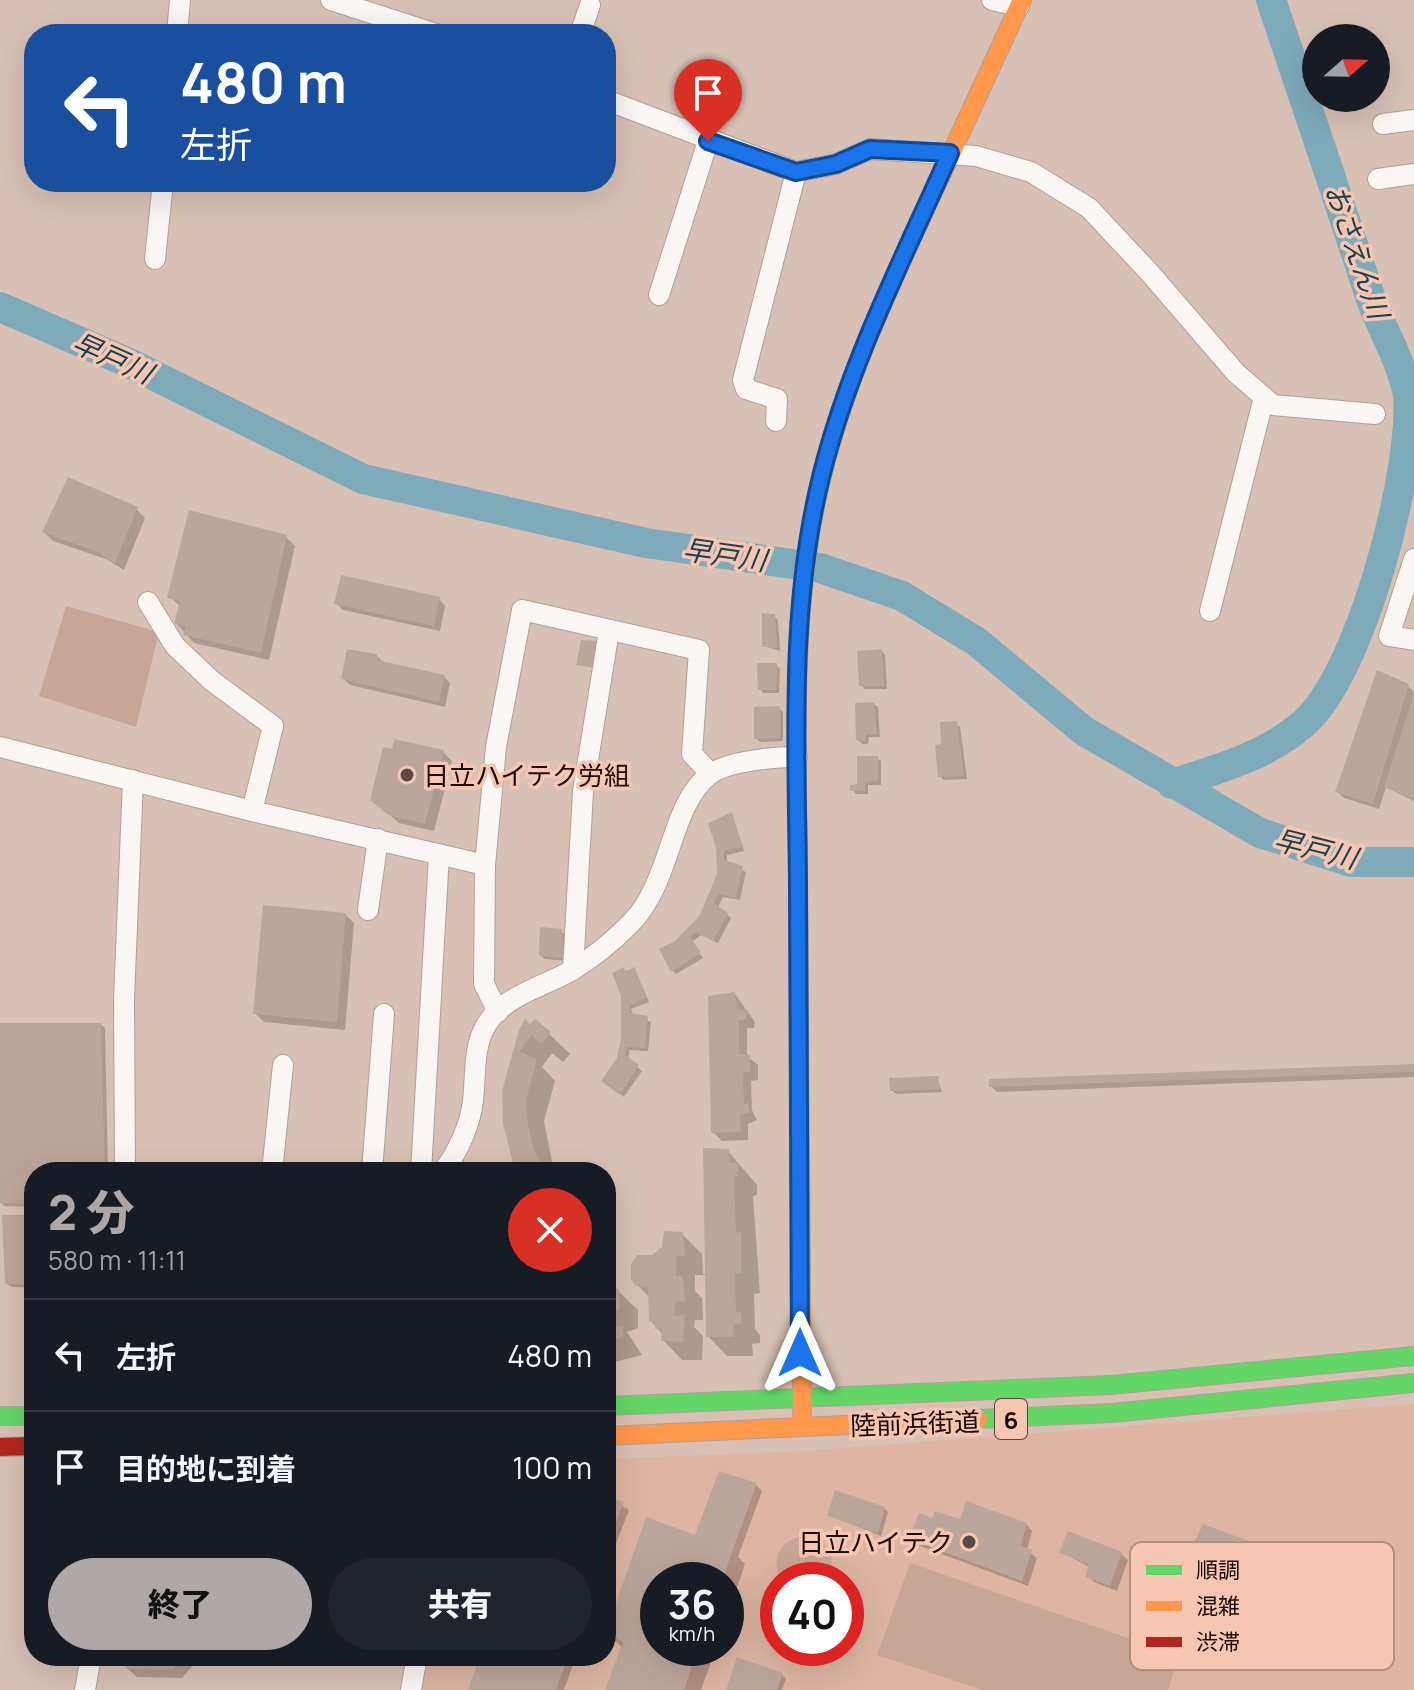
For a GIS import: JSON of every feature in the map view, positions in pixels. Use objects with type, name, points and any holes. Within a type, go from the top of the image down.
[{"type":"main road","points":[[803,1427],[797,757],[799,626],[811,525],[822,472],[848,391],[950,153],[1021,3]]},
{"type":"main road","name":"陸前浜街道","points":[[616,1406],[1111,1385],[1414,1356]]},
{"type":"main road","name":"陸前浜街道","points":[[616,1436],[1112,1413],[1414,1383]]},
{"type":"main road","points":[[0,1416],[24,1416]]},
{"type":"main road","points":[[0,1447],[24,1446]]},
{"type":"street","points":[[178,24],[180,0]]},
{"type":"street","points":[[331,0],[405,24]]},
{"type":"street","points":[[992,0],[1021,3]]},
{"type":"street","points":[[583,24],[590,5]]},
{"type":"street","points":[[616,104],[796,172],[836,164],[870,149],[950,153],[999,160],[1031,172],[1089,208],[1236,373],[1273,405],[1375,414]]},
{"type":"street","points":[[1383,124],[1414,120]]},
{"type":"street","points":[[659,295],[708,141]]},
{"type":"street","points":[[776,421],[777,399],[746,389],[743,380],[796,172]]},
{"type":"street","points":[[1378,179],[1414,174]]},
{"type":"street","points":[[155,259],[162,192]]},
{"type":"street","points":[[1210,611],[1264,397]]},
{"type":"street","points":[[1414,559],[1389,636],[1414,640]]},
{"type":"street","points":[[148,602],[175,646],[212,681],[273,726],[252,811]]},
{"type":"street","points":[[498,1012],[484,984],[485,865],[496,747],[522,610],[699,650],[692,754],[710,773]]},
{"type":"street","points":[[573,970],[583,791],[609,631]]},
{"type":"street","points":[[0,747],[252,811],[485,865]]},
{"type":"street","points":[[450,1162],[473,1104],[475,1057],[485,1027],[519,996],[573,970],[631,923],[651,898],[671,850],[682,811],[710,773],[766,757],[797,757]]},
{"type":"street","points":[[125,1162],[124,999],[133,780]]},
{"type":"street","points":[[368,910],[378,839]]},
{"type":"street","points":[[422,1162],[439,854]]},
{"type":"street","points":[[373,1162],[384,1014]]},
{"type":"street","points":[[273,1162],[283,1065]]},
{"type":"street","points":[[85,1690],[89,1666]]},
{"type":"street","points":[[411,1690],[415,1666]]},
{"type":"shaded area","points":[[66,606],[159,632],[136,727],[39,696]]},
{"type":"shaded area","points":[[1414,1404],[1414,1690],[419,1690],[424,1666],[616,1666],[616,1459],[805,1451]]},
{"type":"shaded area","points":[[802,1536],[818,1541],[828,1550],[832,1562],[777,1562],[779,1552],[794,1538]]},
{"type":"shaded area","points":[[910,1563],[1130,1639],[1130,1670],[1175,1670],[1168,1690],[982,1690],[877,1655]]},
{"type":"building","points":[[68,477],[138,507],[115,563],[101,553],[42,532]]},
{"type":"building","points":[[189,510],[287,535],[261,653],[183,635],[186,627],[174,623],[180,601],[167,598]]},
{"type":"building","points":[[341,575],[440,597],[434,626],[334,604]]},
{"type":"building","points":[[762,613],[775,614],[777,648],[762,647]]},
{"type":"building","points":[[581,640],[598,641],[594,668],[576,665]]},
{"type":"building","points":[[347,649],[377,654],[377,660],[445,675],[439,702],[341,679]]},
{"type":"building","points":[[882,649],[884,686],[859,686],[857,651]]},
{"type":"building","points":[[757,663],[777,663],[776,690],[758,690]]},
{"type":"building","points":[[1377,670],[1409,684],[1373,804],[1335,792]]},
{"type":"building","points":[[1414,696],[1414,799],[1384,787]]},
{"type":"building","points":[[874,702],[877,734],[866,734],[865,741],[856,740],[855,703]]},
{"type":"building","points":[[780,706],[780,738],[754,739],[754,707]]},
{"type":"building","points":[[957,721],[964,776],[938,777],[935,745],[941,744],[940,722]]},
{"type":"building","name":"日立ハイテク労組","points":[[394,739],[444,750],[425,824],[388,815],[370,800],[383,747],[392,749]]},
{"type":"building","points":[[857,756],[878,756],[878,781],[865,782],[865,791],[850,791],[850,785],[857,784]]},
{"type":"building","points":[[732,812],[742,847],[724,851],[724,860],[743,866],[736,898],[719,894],[714,903],[728,913],[713,941],[696,932],[690,937],[701,953],[671,972],[659,949],[675,941],[700,915],[717,874],[716,848],[708,823]]},
{"type":"building","points":[[263,905],[346,913],[337,1022],[253,1014]]},
{"type":"building","points":[[540,927],[562,929],[563,958],[539,956]]},
{"type":"building","points":[[624,967],[625,971],[635,967],[646,998],[629,1005],[630,1013],[648,1016],[645,1048],[627,1047],[625,1055],[639,1065],[620,1095],[601,1081],[617,1058],[621,1038],[621,996],[612,973]]},
{"type":"building","points":[[735,992],[737,1008],[747,1012],[746,1020],[739,1020],[739,1054],[750,1055],[750,1072],[743,1073],[744,1104],[748,1103],[750,1112],[740,1115],[741,1132],[711,1133],[708,996]]},
{"type":"building","points":[[525,1019],[530,1024],[535,1019],[551,1032],[542,1044],[531,1035],[519,1052],[537,1059],[526,1100],[534,1150],[541,1162],[513,1162],[503,1124],[502,1091]]},
{"type":"building","points":[[0,1023],[101,1023],[105,1162],[24,1162],[24,1204],[0,1203]]},
{"type":"building","points":[[1414,1064],[1414,1072],[989,1087],[989,1079]]},
{"type":"building","points":[[938,1076],[940,1089],[890,1091],[889,1078]]},
{"type":"building","points":[[703,1148],[729,1149],[730,1163],[738,1163],[738,1176],[734,1177],[736,1233],[741,1232],[741,1274],[735,1274],[736,1312],[741,1313],[741,1324],[733,1325],[734,1337],[706,1337]]},
{"type":"building","points":[[2,1215],[24,1215],[24,1285],[5,1284]]},
{"type":"building","points":[[664,1231],[683,1232],[685,1256],[676,1256],[676,1276],[683,1276],[685,1302],[676,1301],[674,1316],[685,1315],[683,1342],[661,1341],[662,1329],[655,1329],[655,1320],[649,1322],[648,1287],[636,1286],[631,1280],[631,1264],[637,1255],[652,1255],[662,1247]]},
{"type":"building","points":[[616,1289],[619,1289],[620,1309],[616,1310]]},
{"type":"building","points":[[616,1325],[622,1326],[624,1335],[616,1339]]},
{"type":"building","points":[[719,1471],[757,1483],[728,1562],[640,1562],[640,1666],[692,1666],[684,1690],[605,1690],[623,1642],[616,1638],[616,1603],[646,1517],[695,1535]]},
{"type":"building","points":[[835,1490],[885,1507],[878,1533],[827,1516]]},
{"type":"building","points":[[616,1499],[624,1502],[616,1522]]},
{"type":"building","name":"日立ハイテク","points":[[966,1501],[1027,1523],[1021,1546],[1032,1550],[1022,1581],[909,1539],[919,1513],[932,1518],[935,1511],[960,1519]]},
{"type":"building","points":[[1203,1524],[1249,1541],[1249,1542],[1194,1542]]},
{"type":"building","points":[[1068,1531],[1122,1552],[1110,1586],[1085,1577],[1089,1564],[1059,1553]]},
{"type":"building","points":[[744,1659],[783,1673],[777,1690],[726,1690],[734,1666],[744,1666]]},
{"type":"building","points":[[126,1666],[176,1666],[173,1670],[126,1669]]},
{"type":"building","points":[[476,1666],[564,1666],[556,1690],[468,1690]]},
{"type":"waterway","name":"おさえん川","points":[[1172,784],[1257,754],[1303,724],[1324,699],[1345,662],[1380,569],[1393,519],[1408,429],[1405,384],[1371,299],[1271,0]]},
{"type":"waterway","name":"早戸川","points":[[0,307],[129,363],[363,479],[646,543],[820,568],[902,596],[977,642],[1084,731],[1260,833],[1351,862],[1414,862]]},
{"type":"traffic: fast","points":[[798,892],[799,645],[802,595],[817,497],[841,409],[857,366],[949,158]]},
{"type":"traffic: fast","points":[[616,1406],[1111,1385],[1414,1356]]},
{"type":"traffic: fast","points":[[978,1419],[1112,1413],[1414,1383]]},
{"type":"traffic: fast","points":[[0,1416],[24,1416]]},
{"type":"traffic: slow","points":[[949,158],[1022,0]]},
{"type":"traffic: slow","points":[[798,892],[802,1413]]},
{"type":"traffic: slow","points":[[616,1436],[978,1419]]},
{"type":"traffic: jam","points":[[0,1447],[24,1446]]},
{"type":"place","name":"日立ハイテク労組","points":[[407,775]]},
{"type":"place","name":"日立ハイテク","points":[[969,1542]]},
{"type":"route","points":[[708,141],[796,172],[836,164],[870,149],[950,153],[878,314],[848,391],[822,472],[803,586],[797,673],[800,1353]]}]
